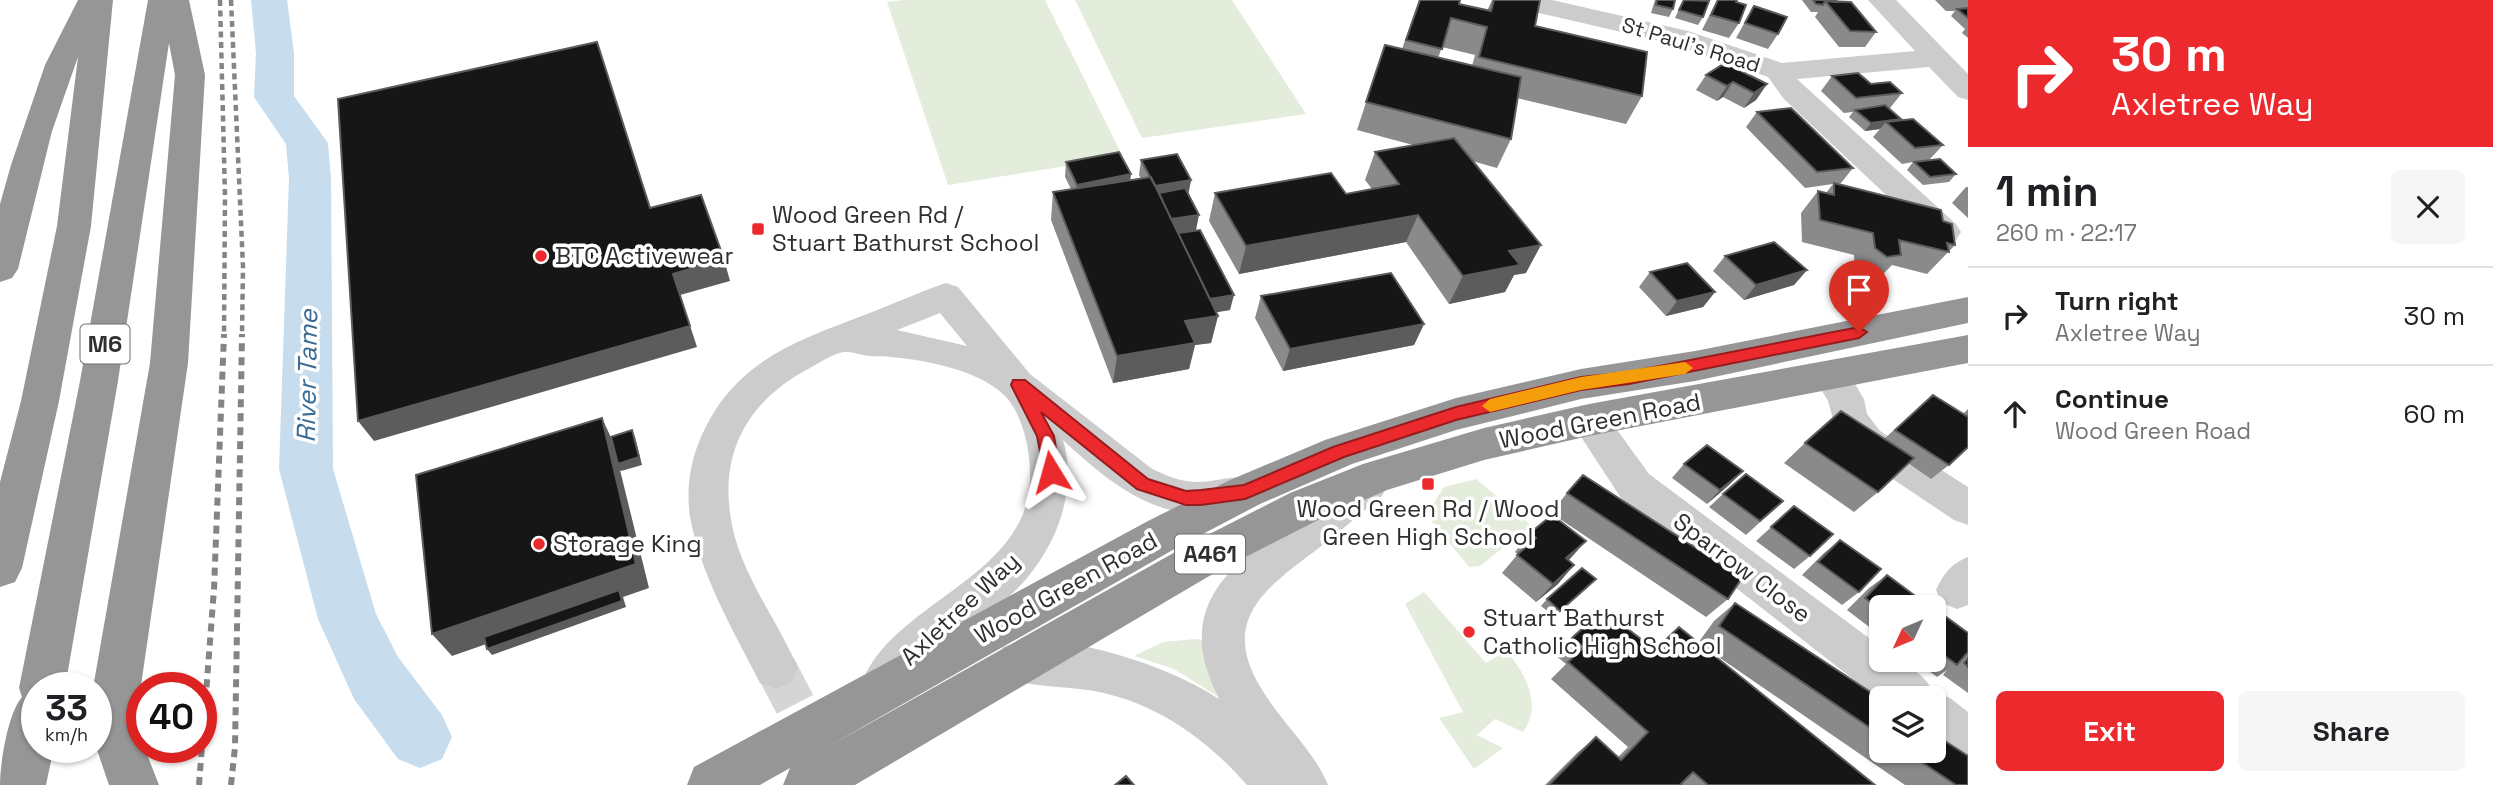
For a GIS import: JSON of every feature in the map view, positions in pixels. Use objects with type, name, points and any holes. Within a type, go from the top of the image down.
[{"type":"highway","points":[[0,269],[43,108],[67,42],[92,0]]},
{"type":"highway","name":"M6","points":[[0,568],[40,401],[74,226],[99,0]]},
{"type":"highway","name":"M6","points":[[46,672],[99,381],[162,0]]},
{"type":"highway","points":[[134,785],[113,729],[115,699],[169,363],[190,75],[175,0]]},
{"type":"highway","name":"Wood Green Road","points":[[712,785],[1081,578],[1245,492],[1339,452],[1456,414],[1581,384],[1695,366],[1968,310]]},
{"type":"highway","name":"Wood Green Road","points":[[808,785],[1257,528],[1377,476],[1484,444],[1589,420],[1968,349]]},
{"type":"highway","points":[[21,785],[26,763]]},
{"type":"street","name":"St Paul's Road","points":[[1518,0],[1678,37],[1758,66],[1782,71],[1935,58]]},
{"type":"street","points":[[1881,0],[1968,91]]},
{"type":"street","name":"St Paul's Road","points":[[1782,71],[1783,81],[1794,93],[1945,232]]},
{"type":"street","name":"Axletree Way","points":[[776,668],[736,591],[719,549],[708,511],[706,478],[720,432],[752,388],[781,367],[946,296],[1019,385],[1035,412],[1050,452],[1048,503],[1034,537],[1009,569],[939,626],[858,705]]},
{"type":"street","name":"Axletree Way","points":[[837,342],[913,343],[973,359],[1019,385],[1143,484],[1186,498],[1245,492]]},
{"type":"street","points":[[1831,376],[1846,399],[1849,419],[1867,442],[1968,508]]},
{"type":"street","name":"Sparrow Close","points":[[1589,420],[1635,486],[1897,686]]},
{"type":"street","points":[[1304,785],[1251,711],[1230,673],[1223,631],[1232,603],[1249,576],[1377,476]]},
{"type":"street","points":[[1019,662],[1090,667],[1139,680],[1180,699],[1232,735],[1278,785]]},
{"type":"street","points":[[1946,723],[1968,740]]},
{"type":"green space","points":[[1045,0],[1123,157],[948,185],[887,2]]},
{"type":"green space","points":[[1075,0],[1232,0],[1306,114],[1142,138]]},
{"type":"green space","points":[[1476,479],[1531,525],[1480,566],[1469,567],[1424,512],[1430,509],[1444,487]]},
{"type":"green space","points":[[1424,592],[1486,663],[1506,651],[1529,689],[1531,711],[1523,732],[1495,719],[1477,735],[1503,748],[1474,769],[1439,718],[1463,712],[1405,604]]},
{"type":"green space","points":[[1196,639],[1206,641],[1217,696],[1174,669],[1134,656],[1163,642]]},
{"type":"building","points":[[1420,0],[1460,0],[1459,4],[1491,11],[1494,0],[1540,0],[1535,26],[1647,52],[1642,96],[1479,57],[1487,27],[1451,18],[1442,49],[1406,40]]},
{"type":"building","points":[[1657,0],[1675,0],[1673,9],[1656,5]]},
{"type":"building","points":[[1684,0],[1709,1],[1703,17],[1679,10]]},
{"type":"building","points":[[1718,0],[1737,0],[1736,2],[1746,5],[1739,23],[1711,15]]},
{"type":"building","points":[[1813,0],[1836,0],[1837,2],[1825,1],[1823,5],[1816,4]]},
{"type":"building","points":[[1825,1],[1851,2],[1876,32],[1850,31]]},
{"type":"building","points":[[1754,6],[1787,17],[1778,34],[1745,23]]},
{"type":"building","points":[[1968,8],[1968,18],[1957,9]]},
{"type":"building","name":"BTC Activewear","points":[[597,42],[650,208],[701,195],[724,259],[673,274],[690,326],[358,421],[338,99]]},
{"type":"building","points":[[1385,45],[1521,77],[1511,139],[1366,102]]},
{"type":"building","points":[[1725,63],[1767,84],[1754,93],[1733,82],[1727,86],[1706,75]]},
{"type":"building","points":[[1858,73],[1871,84],[1890,82],[1902,93],[1856,98],[1832,76]]},
{"type":"building","points":[[1885,105],[1901,119],[1871,123],[1855,110]]},
{"type":"building","points":[[1791,108],[1853,168],[1817,172],[1757,112]]},
{"type":"building","points":[[1913,119],[1943,145],[1915,148],[1886,122]]},
{"type":"building","points":[[1454,138],[1541,245],[1509,251],[1520,265],[1463,276],[1418,215],[1246,246],[1215,193],[1331,173],[1346,194],[1399,184],[1375,152]]},
{"type":"building","points":[[1119,152],[1131,174],[1077,185],[1066,162]]},
{"type":"building","points":[[1177,154],[1191,180],[1155,186],[1141,160]]},
{"type":"building","points":[[1940,159],[1956,174],[1930,177],[1914,162]]},
{"type":"building","points":[[1151,177],[1218,316],[1185,321],[1195,343],[1117,356],[1053,192]]},
{"type":"building","points":[[1834,183],[1941,210],[1943,221],[1952,224],[1955,245],[1947,243],[1949,252],[1899,240],[1901,255],[1887,257],[1875,248],[1873,233],[1820,220],[1818,191],[1834,195]]},
{"type":"building","points":[[1185,188],[1199,215],[1171,219],[1159,193]]},
{"type":"building","points":[[1200,230],[1234,295],[1210,299],[1178,233]]},
{"type":"building","points":[[1774,242],[1807,270],[1756,285],[1725,256]]},
{"type":"building","points":[[1687,263],[1715,292],[1677,301],[1650,272]]},
{"type":"building","points":[[1391,273],[1424,324],[1290,349],[1261,296]]},
{"type":"building","points":[[1933,395],[1968,417],[1968,447],[1949,465],[1895,430]]},
{"type":"building","points":[[1841,411],[1914,458],[1878,492],[1805,443]]},
{"type":"building","name":"Storage King","points":[[602,418],[636,564],[432,634],[416,475]]},
{"type":"building","points":[[632,430],[639,457],[618,464],[611,437]]},
{"type":"building","points":[[1707,445],[1743,471],[1720,490],[1684,464]]},
{"type":"building","points":[[1746,474],[1783,501],[1760,521],[1723,494]]},
{"type":"building","points":[[1583,475],[1742,578],[1728,599],[1567,493]]},
{"type":"building","points":[[1794,506],[1833,534],[1810,556],[1771,527]]},
{"type":"building","points":[[1552,515],[1586,541],[1566,558],[1574,565],[1553,584],[1517,555],[1536,538],[1530,533]]},
{"type":"building","points":[[1840,540],[1881,569],[1859,592],[1818,562]]},
{"type":"building","points":[[1582,568],[1596,579],[1560,611],[1547,599]]},
{"type":"building","points":[[1887,575],[1914,595],[1869,595],[1869,601],[1865,598]]},
{"type":"building","points":[[619,590],[622,601],[487,649],[484,637]]},
{"type":"building","points":[[1735,603],[1869,691],[1869,727],[1719,626]]},
{"type":"building","points":[[1606,612],[1655,650],[1679,627],[1875,785],[1708,785],[1693,772],[1680,785],[1549,785],[1596,737],[1621,760],[1648,732],[1568,662],[1584,647],[1572,638],[1596,616],[1599,619]]},
{"type":"building","points":[[1946,617],[1968,633],[1968,652],[1957,665],[1946,657]]},
{"type":"building","points":[[1946,742],[1968,756],[1968,785],[1956,785],[1923,763],[1946,763]]},
{"type":"building","points":[[1126,776],[1134,785],[1115,785]]},
{"type":"waterway","name":"River Tame","points":[[269,0],[275,53],[274,97],[307,143],[310,178],[306,469],[348,619],[376,678],[420,737]]},
{"type":"tunnel","points":[[776,668],[837,785]]},
{"type":"railway","points":[[220,0],[225,196],[224,336]]},
{"type":"railway","points":[[231,0],[243,267],[242,336]]},
{"type":"railway","points":[[199,785],[214,589],[224,334]]},
{"type":"railway","points":[[231,785],[235,747],[242,334]]},
{"type":"slow traffic","points":[[1490,406],[1581,384],[1685,368]]},
{"type":"place","name":"Wood Green Rd / Stuart Bathurst School","points":[[758,229]]},
{"type":"place","name":"BTC Activewear","points":[[541,256]]},
{"type":"place","name":"Wood Green Rd / Wood Green High School","points":[[1428,484]]},
{"type":"place","name":"Storage King","points":[[539,544]]},
{"type":"place","name":"Stuart Bathurst Catholic High School","points":[[1469,632]]},
{"type":"route","points":[[1051,472],[1046,436],[1019,385],[1143,484],[1186,498],[1201,498],[1245,492],[1339,452],[1456,414],[1581,384],[1695,366],[1859,332]]}]
